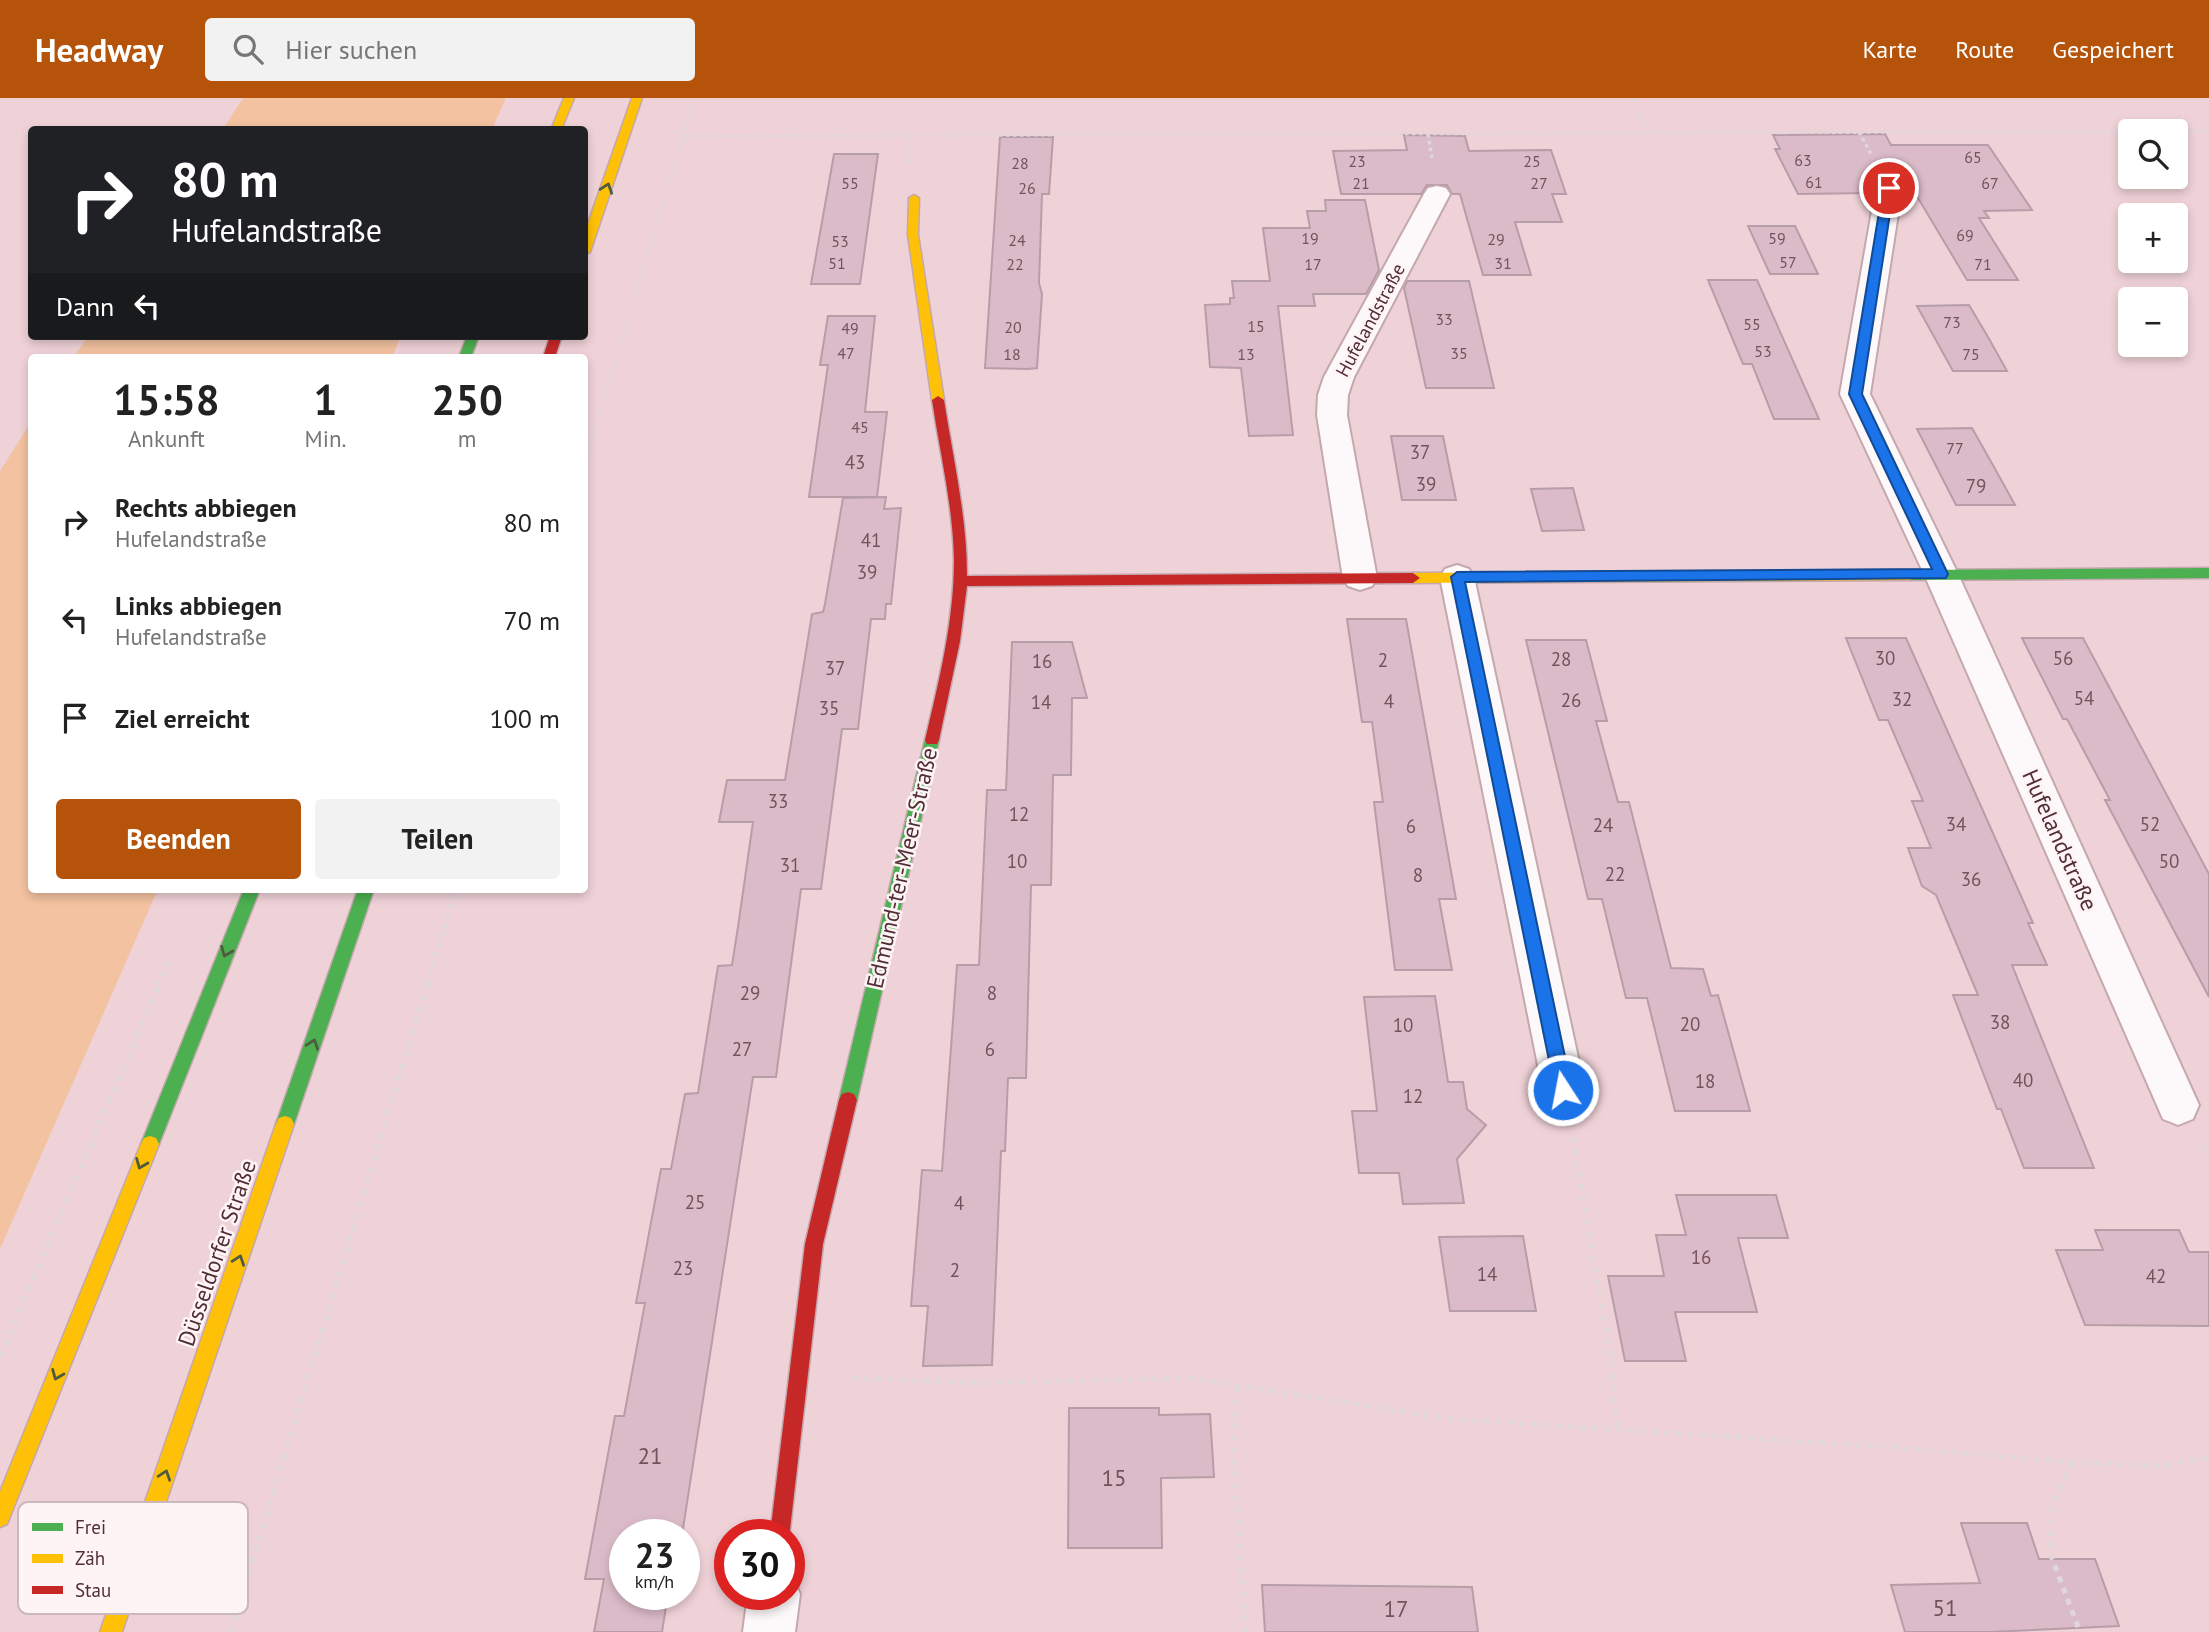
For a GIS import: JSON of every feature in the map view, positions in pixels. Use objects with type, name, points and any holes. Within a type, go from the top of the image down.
[{"type":"street","points":[[558,126],[569,98]]},
{"type":"street","points":[[588,240],[637,98]]},
{"type":"street","name":"Hufelandstraße","points":[[1889,188],[1855,394],[1941,574],[2178,1105]]},
{"type":"street","name":"Hufelandstraße","points":[[1360,578],[1332,415],[1333,395],[1339,377],[1437,194]]},
{"type":"street","name":"Edmund-ter-Meer-Straße","points":[[782,1519],[814,1244],[946,681],[960,581],[957,529],[913,235],[914,198]]},
{"type":"street","points":[[960,581],[2209,573]]},
{"type":"street","points":[[1457,577],[1563,1090]]},
{"type":"street","points":[[0,1517],[249,893]]},
{"type":"street","name":"Düsseldorfer Straße","points":[[156,1502],[365,893]]},
{"type":"street","points":[[769,1632],[772,1610]]},
{"type":"street","name":"Düsseldorfer Straße","points":[[111,1632],[117,1614]]},
{"type":"path","points":[[588,452],[694,98]]},
{"type":"path","points":[[1633,98],[1647,133]]},
{"type":"path","points":[[684,136],[2209,131]]},
{"type":"path","points":[[248,1576],[455,893]]},
{"type":"path","points":[[0,1357],[172,952]]},
{"type":"path","points":[[1563,1090],[1611,1359],[1617,1430]]},
{"type":"path","points":[[799,1375],[982,1383],[1189,1378],[1452,1419],[1887,1447],[2071,1462],[2159,1466],[2209,1457]]},
{"type":"path","points":[[1237,1387],[1233,1448],[1246,1632]]},
{"type":"path","points":[[2071,1462],[2052,1508],[2050,1553],[2080,1632]]},
{"type":"path","points":[[231,1632],[236,1614]]},
{"type":"shaded area","points":[[243,98],[506,98],[493,126],[225,126]]},
{"type":"shaded area","points":[[85,340],[399,340],[393,354],[76,354]]},
{"type":"shaded area","points":[[28,427],[28,893],[156,893],[0,1249],[0,471]]},
{"type":"building","points":[[1885,134],[1891,145],[1988,145],[2032,210],[1984,211],[1989,218],[1979,218],[2018,280],[1967,280],[1915,193],[1904,193],[1899,179],[1879,179],[1872,193],[1798,194],[1775,149],[1780,149],[1773,135]]},
{"type":"building","points":[[1404,135],[1465,136],[1469,151],[1551,150],[1566,194],[1552,194],[1562,222],[1515,222],[1531,275],[1483,275],[1460,194],[1452,194],[1447,185],[1427,185],[1421,194],[1341,194],[1333,151],[1407,150]]},
{"type":"building","points":[[1000,137],[1053,137],[1049,194],[1042,194],[1039,283],[1042,294],[1037,368],[985,368]]},
{"type":"building","points":[[834,154],[878,154],[860,284],[811,284]]},
{"type":"building","points":[[1325,200],[1365,200],[1379,270],[1366,294],[1313,294],[1315,306],[1278,306],[1293,435],[1249,436],[1241,368],[1210,367],[1205,305],[1230,304],[1230,298],[1234,298],[1232,281],[1270,281],[1263,228],[1310,228],[1307,211],[1326,211]]},
{"type":"building","points":[[1748,226],[1795,226],[1818,274],[1770,274]]},
{"type":"building","points":[[1708,280],[1757,280],[1819,419],[1774,419],[1752,364],[1743,364]]},
{"type":"building","points":[[1407,281],[1469,281],[1494,388],[1426,388],[1404,288]]},
{"type":"building","points":[[1969,305],[2007,371],[1953,371],[1917,306]]},
{"type":"building","points":[[828,316],[875,316],[865,412],[887,412],[877,497],[809,497],[828,365],[820,365]]},
{"type":"building","points":[[1972,428],[2015,505],[1956,505],[1917,429]]},
{"type":"building","points":[[1391,436],[1443,436],[1456,500],[1402,500]]},
{"type":"building","points":[[1573,488],[1584,530],[1542,531],[1531,489]]},
{"type":"building","points":[[886,497],[884,509],[901,508],[891,604],[886,604],[885,619],[871,619],[858,729],[842,729],[821,889],[801,889],[776,1077],[753,1077],[684,1519],[609,1519],[609,1610],[665,1610],[662,1632],[594,1632],[604,1579],[585,1579],[615,1416],[624,1416],[645,1303],[636,1303],[661,1169],[671,1169],[685,1094],[698,1093],[718,966],[732,965],[738,927],[753,822],[719,822],[727,780],[785,780],[812,614],[823,612],[843,498]]},
{"type":"building","points":[[1347,619],[1406,619],[1456,899],[1439,899],[1452,970],[1395,970],[1374,802],[1383,802],[1372,722],[1362,722]]},
{"type":"building","points":[[1846,638],[1906,638],[2033,923],[2028,923],[2047,965],[2012,965],[2094,1168],[2024,1168],[2001,1109],[1997,1109],[1953,995],[1978,995],[1936,895],[1922,886],[1908,848],[1931,848],[1912,801],[1923,801],[1888,720],[1879,720]]},
{"type":"building","points":[[2022,638],[2083,638],[2209,874],[2209,997],[2105,800],[2110,800],[2067,719],[2063,719]]},
{"type":"building","points":[[1526,640],[1586,640],[1607,721],[1596,721],[1618,802],[1629,802],[1671,968],[1703,969],[1711,996],[1718,995],[1750,1111],[1675,1111],[1647,998],[1626,998],[1602,899],[1588,899]]},
{"type":"building","points":[[1012,642],[1072,642],[1087,698],[1072,698],[1071,775],[1053,775],[1051,885],[1031,885],[1026,1078],[1008,1078],[1005,1151],[1001,1151],[992,1365],[923,1366],[928,1306],[911,1306],[922,1170],[942,1171],[957,965],[979,965],[987,790],[1006,790]]},
{"type":"building","points":[[1435,996],[1448,1082],[1463,1082],[1467,1109],[1486,1125],[1457,1159],[1464,1203],[1403,1204],[1399,1173],[1359,1173],[1352,1111],[1377,1111],[1364,997]]},
{"type":"building","points":[[1676,1195],[1776,1195],[1788,1238],[1738,1238],[1757,1312],[1675,1312],[1686,1361],[1625,1361],[1608,1276],[1664,1276],[1656,1235],[1686,1235]]},
{"type":"building","points":[[2095,1230],[2179,1230],[2189,1252],[2209,1252],[2209,1326],[2085,1325],[2056,1250],[2103,1250]]},
{"type":"building","points":[[1523,1236],[1536,1311],[1450,1311],[1439,1237]]},
{"type":"building","points":[[1069,1408],[1159,1408],[1159,1415],[1210,1414],[1214,1477],[1161,1478],[1162,1548],[1068,1548]]},
{"type":"building","points":[[1961,1523],[2027,1523],[2039,1559],[2095,1559],[2119,1626],[1990,1632],[1905,1632],[1891,1585],[1980,1583]]},
{"type":"building","points":[[1262,1585],[1472,1587],[1478,1632],[1265,1632]]},
{"type":"traffic: fast","points":[[466,354],[471,340]]},
{"type":"traffic: fast","points":[[1910,575],[2209,573]]},
{"type":"traffic: fast","points":[[848,1100],[932,740]]},
{"type":"traffic: fast","points":[[150,1144],[250,893]]},
{"type":"traffic: fast","points":[[285,1124],[365,893]]},
{"type":"traffic: slow","points":[[558,126],[569,98]]},
{"type":"traffic: slow","points":[[588,240],[637,98]]},
{"type":"traffic: slow","points":[[914,198],[913,235],[938,400]]},
{"type":"traffic: slow","points":[[1413,578],[1910,575]]},
{"type":"traffic: slow","points":[[156,1502],[285,1124]]},
{"type":"traffic: slow","points":[[0,1517],[150,1144]]},
{"type":"traffic: slow","points":[[111,1632],[117,1614]]},
{"type":"traffic: jam","points":[[550,354],[555,340]]},
{"type":"traffic: jam","points":[[932,740],[946,681],[960,581],[959,536],[938,400]]},
{"type":"traffic: jam","points":[[960,581],[1413,578]]},
{"type":"traffic: jam","points":[[782,1519],[814,1244],[848,1100]]},
{"type":"route","points":[[1563,1090],[1457,577],[1941,574],[1855,394],[1889,188]]}]
